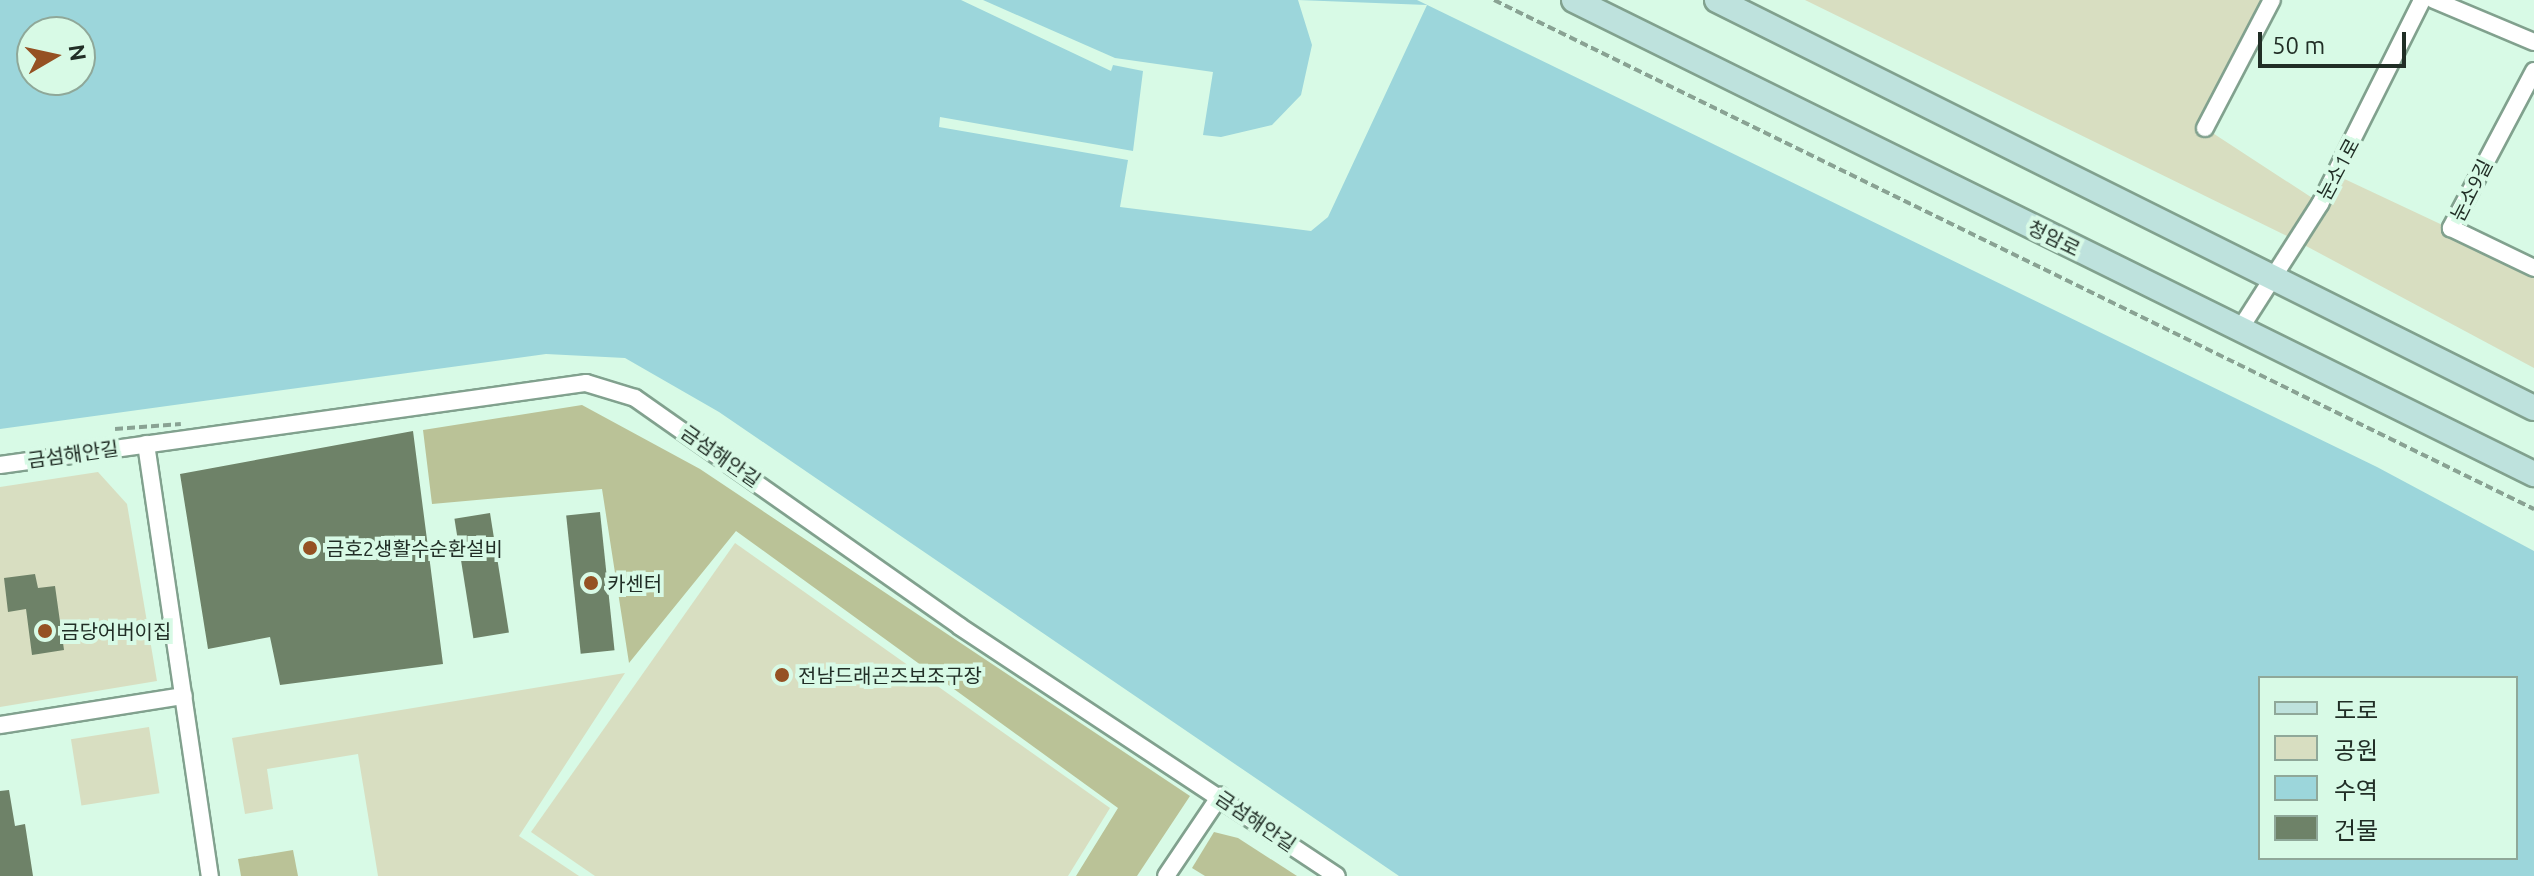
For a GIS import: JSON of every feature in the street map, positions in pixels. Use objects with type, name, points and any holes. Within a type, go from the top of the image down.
[{"type":"main road","name":"청암로","points":[[1574,0],[2534,474]]},
{"type":"main road","points":[[1717,0],[2534,408]]},
{"type":"street","points":[[2205,128],[2272,0]]},
{"type":"street","name":"눈소1로","points":[[2240,329],[2270,274],[2320,204],[2422,0]]},
{"type":"street","points":[[2434,0],[2534,42]]},
{"type":"street","name":"눈소9길","points":[[2534,71],[2451,228],[2534,268]]},
{"type":"street","name":"금섬해안길","points":[[0,465],[586,383],[635,398],[959,626],[1337,876]]},
{"type":"street","points":[[146,444],[210,876]]},
{"type":"street","points":[[0,725],[184,696]]},
{"type":"street","points":[[1166,876],[1220,796]]},
{"type":"path","points":[[1494,0],[2534,509]]},
{"type":"green space","points":[[1805,0],[2272,0],[2205,128],[2320,203],[2336,175],[2534,268],[2534,368],[2293,239]]},
{"type":"green space","points":[[582,405],[700,469],[1190,796],[1137,876],[1076,876],[1118,808],[736,531],[629,663],[602,489],[432,504],[423,430]]},
{"type":"green space","points":[[98,472],[127,504],[157,681],[0,707],[0,487]]},
{"type":"green space","name":"전남드래곤즈보조구장","points":[[735,543],[1110,808],[1068,876],[595,876],[531,832]]},
{"type":"green space","points":[[625,673],[519,836],[579,876],[378,876],[358,754],[267,769],[273,809],[245,814],[232,738]]},
{"type":"green space","points":[[149,727],[159,793],[81,806],[71,739]]},
{"type":"green space","points":[[1214,832],[1238,838],[1297,876],[1205,876],[1192,868]]},
{"type":"green space","points":[[293,850],[298,876],[241,876],[238,859]]},
{"type":"water","points":[[0,0],[1417,0],[2377,467],[2534,551],[2534,876],[1399,876],[719,412],[625,358],[546,354],[0,429]]},
{"type":"pier","points":[[961,0],[983,0],[1115,58],[1213,72],[1203,135],[1221,137],[1272,125],[1301,95],[1312,45],[1298,0],[1427,5],[1328,217],[1311,231],[1120,207],[1128,160],[939,127],[940,117],[1133,151],[1143,71],[1113,65],[1111,71]]},
{"type":"building","name":"금호2생활수순환설비","points":[[413,431],[443,664],[280,685],[270,637],[208,649],[180,474]]},
{"type":"building","name":"카센터","points":[[600,512],[615,650],[581,654],[566,516]]},
{"type":"building","points":[[490,513],[509,633],[473,638],[454,519]]},
{"type":"building","name":"금당어버이집","points":[[35,574],[38,588],[55,586],[64,650],[32,655],[26,609],[8,612],[4,578]]},
{"type":"building","points":[[9,790],[15,826],[25,824],[33,876],[0,876],[0,791]]},
{"type":"place","name":"금호2생활수순환설비","points":[[310,548]]},
{"type":"place","name":"카센터","points":[[591,583]]},
{"type":"place","name":"금당어버이집","points":[[45,631]]},
{"type":"place","name":"전남드래곤즈보조구장","points":[[782,675]]}]
